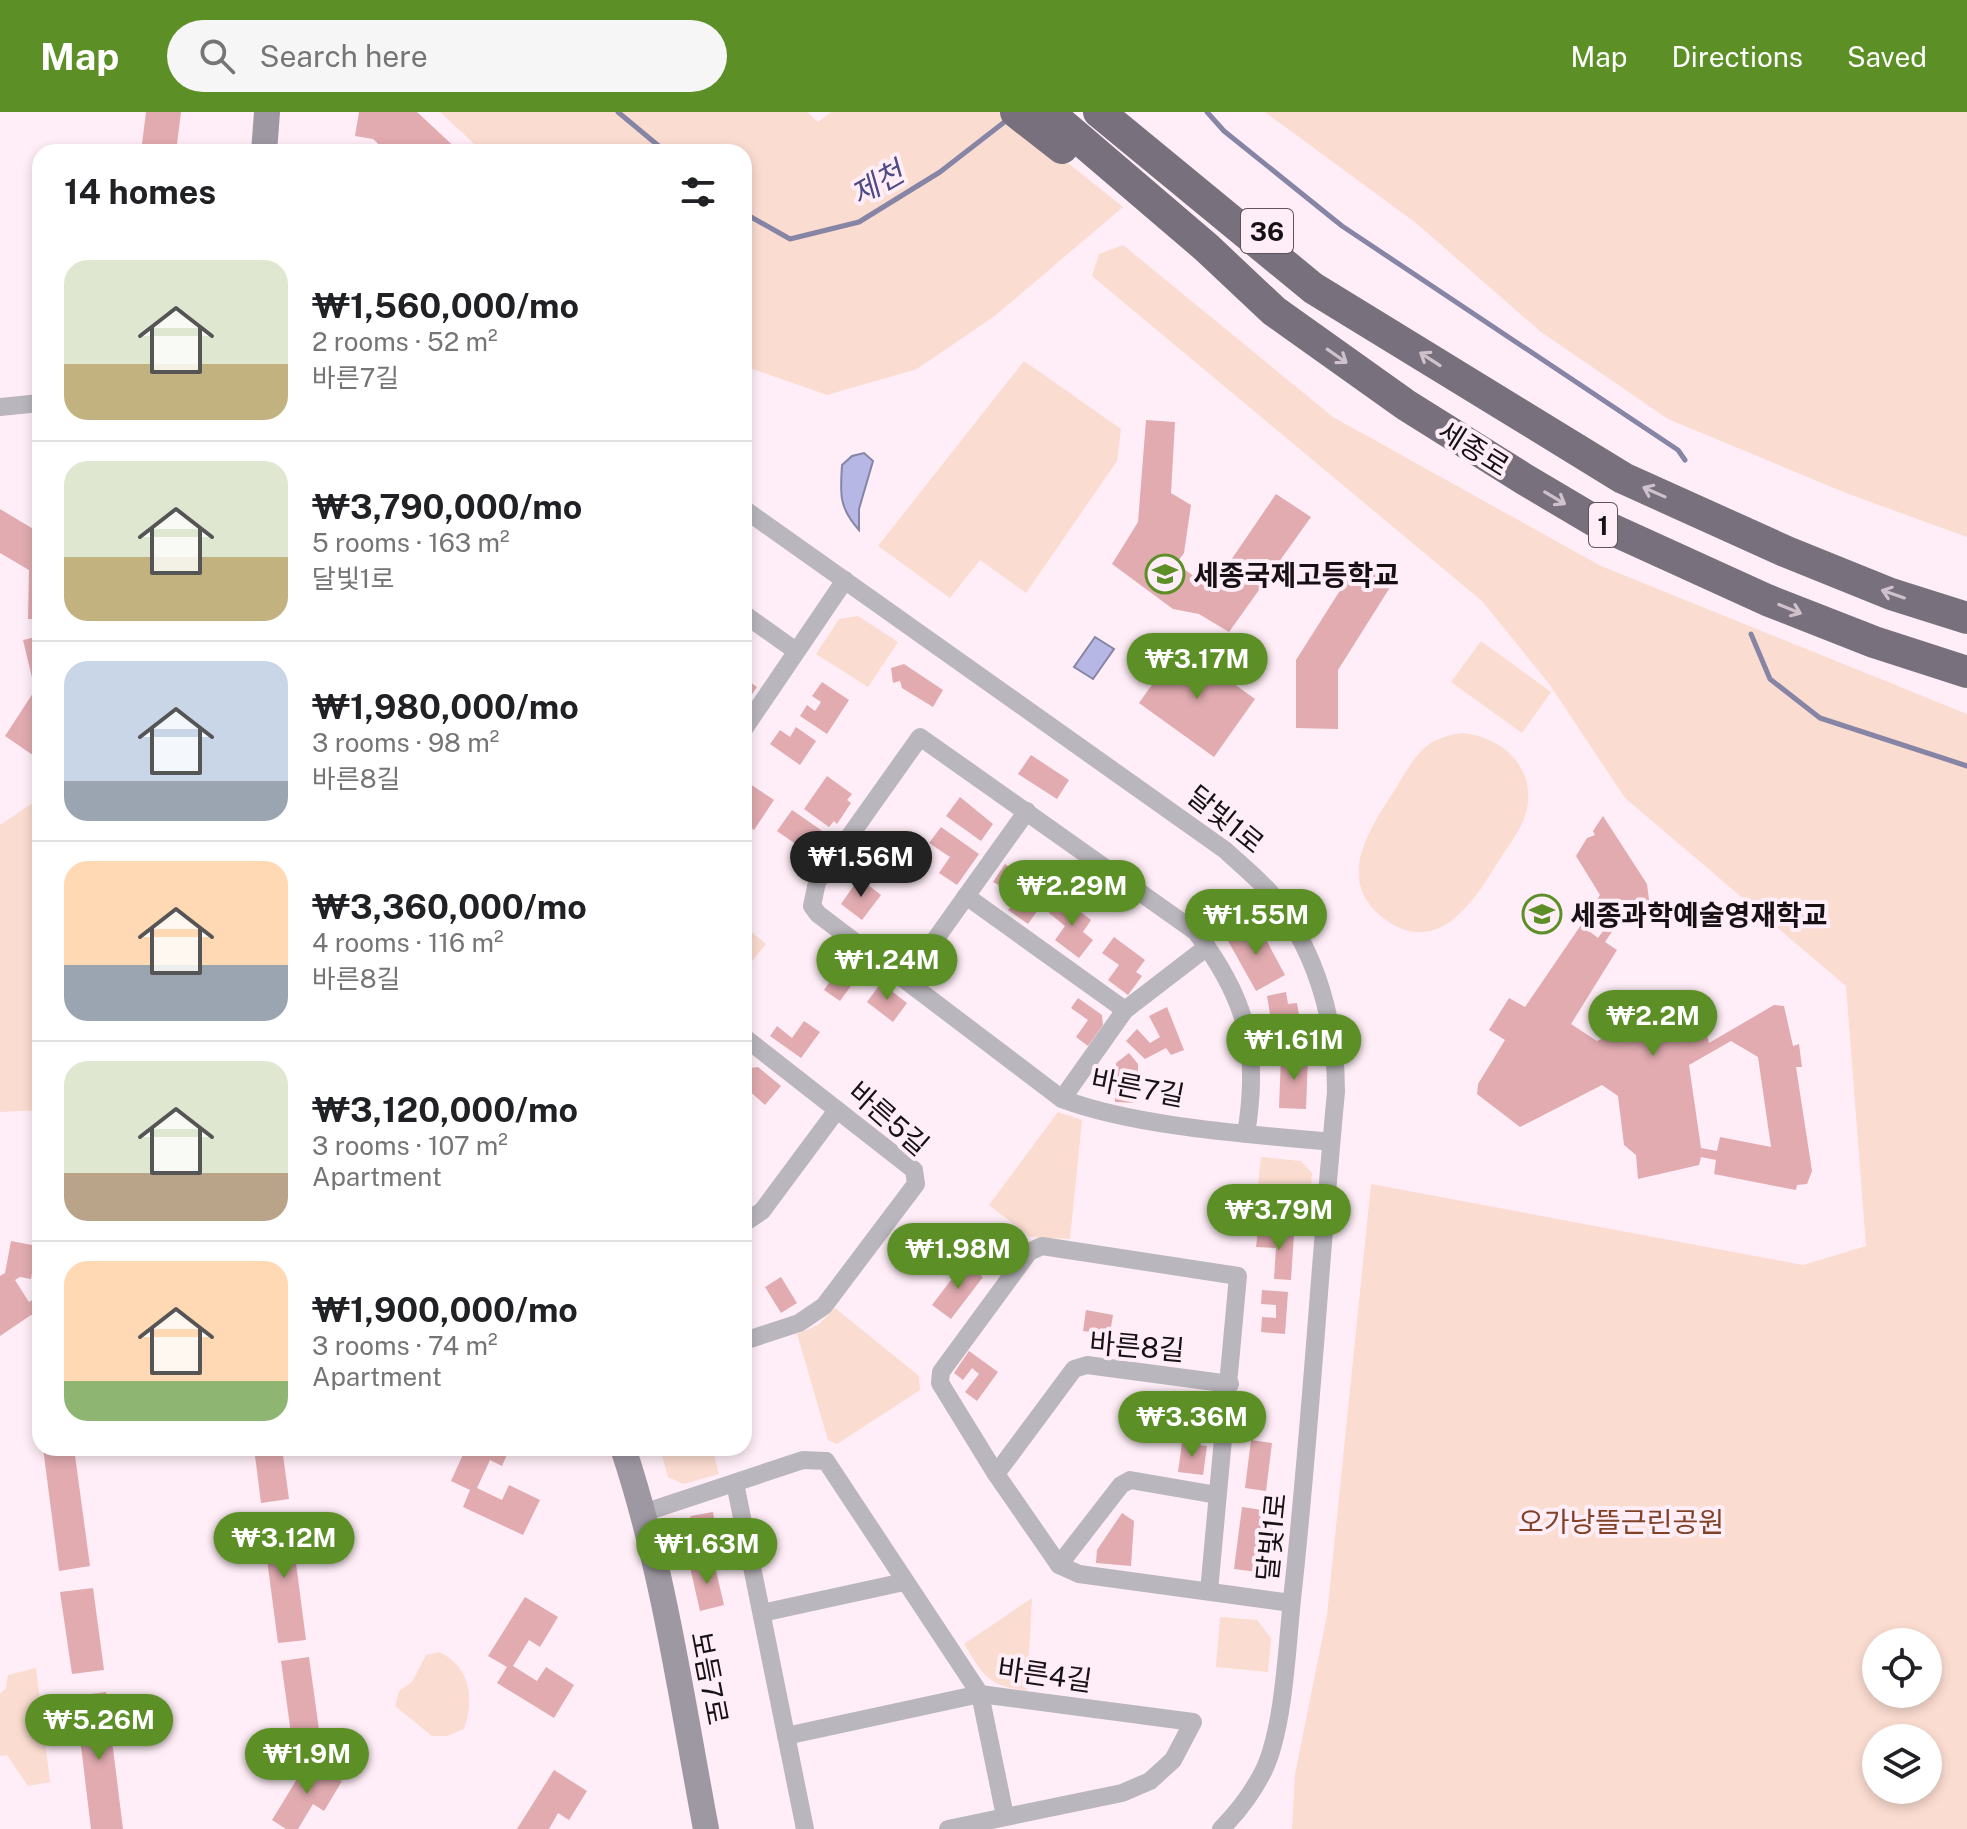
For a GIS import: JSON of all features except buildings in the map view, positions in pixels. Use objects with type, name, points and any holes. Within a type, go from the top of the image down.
[{"type":"highway","name":"36","points":[[1016,112],[1096,165],[1274,311]]},
{"type":"highway","points":[[1048,112],[1096,165]]},
{"type":"highway","points":[[1099,112],[1130,124]]},
{"type":"highway","name":"36","points":[[1130,124],[1396,336]]},
{"type":"highway","name":"세종로","points":[[1274,311],[1406,405],[1600,524],[1767,600],[1874,642],[1967,672]]},
{"type":"highway","name":"세종로","points":[[1396,336],[1623,478],[1787,552],[1891,594],[1967,618]]},
{"type":"street","points":[[265,144],[267,112]]},
{"type":"street","points":[[0,407],[32,404]]},
{"type":"street","name":"달빛1로","points":[[752,515],[1153,796],[1225,850],[1273,896],[1305,947],[1327,1005],[1336,1064],[1331,1142],[1308,1449],[1275,1733],[1264,1770],[1242,1807],[1221,1829]]},
{"type":"street","points":[[752,717],[845,580]]},
{"type":"street","points":[[752,620],[796,651]]},
{"type":"street","name":"바른7길","points":[[920,737],[1027,811],[1196,932],[1207,947],[1236,994],[1248,1033],[1253,1066],[1246,1134],[1091,1110],[1062,1099],[818,914],[812,906],[812,894],[920,737]]},
{"type":"street","points":[[907,979],[1027,811]]},
{"type":"street","points":[[966,896],[1125,1010]]},
{"type":"street","name":"바른7길","points":[[1062,1099],[1125,1010],[1207,947]]},
{"type":"street","name":"바른5길","points":[[752,1048],[914,1170],[916,1184],[824,1306],[799,1323],[752,1338]]},
{"type":"street","points":[[752,1218],[762,1211],[837,1110]]},
{"type":"street","points":[[1246,1134],[1331,1142]]},
{"type":"street","points":[[1209,1591],[1238,1276],[1037,1248],[1029,1252],[941,1372],[940,1383],[996,1474],[1059,1565],[1079,1574],[1291,1603]]},
{"type":"street","name":"바른8길","points":[[996,1474],[1074,1369],[1087,1365],[1230,1384]]},
{"type":"street","name":"보듬7로","points":[[625,1456],[643,1513],[706,1829]]},
{"type":"street","name":"바른4길","points":[[643,1513],[803,1460],[826,1461],[980,1694],[1193,1722],[1173,1760],[1150,1781],[1122,1793],[948,1829]]},
{"type":"street","points":[[1059,1565],[1121,1485],[1130,1480],[1217,1495]]},
{"type":"street","points":[[735,1483],[805,1829]]},
{"type":"street","points":[[762,1613],[904,1582]]},
{"type":"street","points":[[786,1736],[980,1694],[1005,1816]]},
{"type":"green space","points":[[440,112],[807,112],[818,122],[831,112],[1004,112],[1123,207],[996,315],[917,369],[827,395],[752,369],[752,144],[474,144]]},
{"type":"green space","points":[[1265,112],[1967,112],[1967,537],[1846,493],[1668,419],[1541,332],[1416,223]]},
{"type":"green space","name":"오가낭뜰근린공원","points":[[1123,245],[1333,417],[1601,566],[1967,714],[1967,1829],[1292,1829],[1295,1774],[1327,1615],[1371,1184],[1803,1265],[1866,1246],[1846,986],[1625,798],[1550,685],[1482,601],[1092,276],[1099,254]]},
{"type":"green space","points":[[1024,361],[1121,429],[1117,461],[1026,593],[980,560],[950,598],[878,546]]},
{"type":"green space","points":[[858,616],[898,642],[868,687],[816,654],[839,619]]},
{"type":"green space","points":[[1481,641],[1551,692],[1522,733],[1451,682]]},
{"type":"green space","points":[[1462,733],[1490,740],[1512,756],[1526,779],[1525,816],[1515,837],[1465,909],[1436,929],[1419,932],[1401,929],[1368,903],[1361,888],[1361,856],[1374,824],[1417,755],[1436,740]]},
{"type":"green space","points":[[32,803],[32,1110],[0,1112],[0,825]]},
{"type":"green space","points":[[752,933],[766,944],[752,961]]},
{"type":"green space","points":[[1058,1112],[1082,1120],[1070,1239],[1030,1237],[989,1205]]},
{"type":"green space","points":[[1261,1157],[1301,1161],[1312,1173],[1308,1230],[1254,1223]]},
{"type":"green space","points":[[835,1308],[919,1376],[920,1390],[837,1444],[828,1440],[797,1334],[818,1325]]},
{"type":"green space","points":[[662,1456],[714,1456],[719,1474],[683,1484],[668,1477]]},
{"type":"green space","points":[[1032,1598],[1027,1691],[1003,1686],[988,1677],[964,1644]]},
{"type":"green space","points":[[1220,1617],[1257,1620],[1271,1638],[1268,1672],[1216,1667]]},
{"type":"green space","points":[[439,1652],[458,1666],[469,1695],[464,1729],[447,1736],[432,1736],[395,1706],[399,1691],[412,1682],[426,1655]]},
{"type":"green space","points":[[36,1668],[50,1782],[28,1786],[7,1755],[0,1756],[0,1694],[6,1688],[8,1675]]},
{"type":"water","points":[[864,453],[873,461],[859,509],[859,530],[844,507],[841,475],[842,465],[852,456]]},
{"type":"water","points":[[1095,637],[1114,649],[1093,679],[1074,667]]},
{"type":"waterway","name":"제천","points":[[618,112],[656,144]]},
{"type":"waterway","points":[[1207,112],[1224,131],[1342,226],[1678,450],[1685,460]]},
{"type":"waterway","name":"제천","points":[[752,218],[790,239],[859,222],[940,172],[1007,120]]},
{"type":"waterway","points":[[1751,634],[1770,679],[1820,718],[1967,766]]},
{"type":"place","name":"세종국제고등학교","points":[[1165,574]]},
{"type":"place","name":"세종과학예술영재학교","points":[[1542,914]]}]
